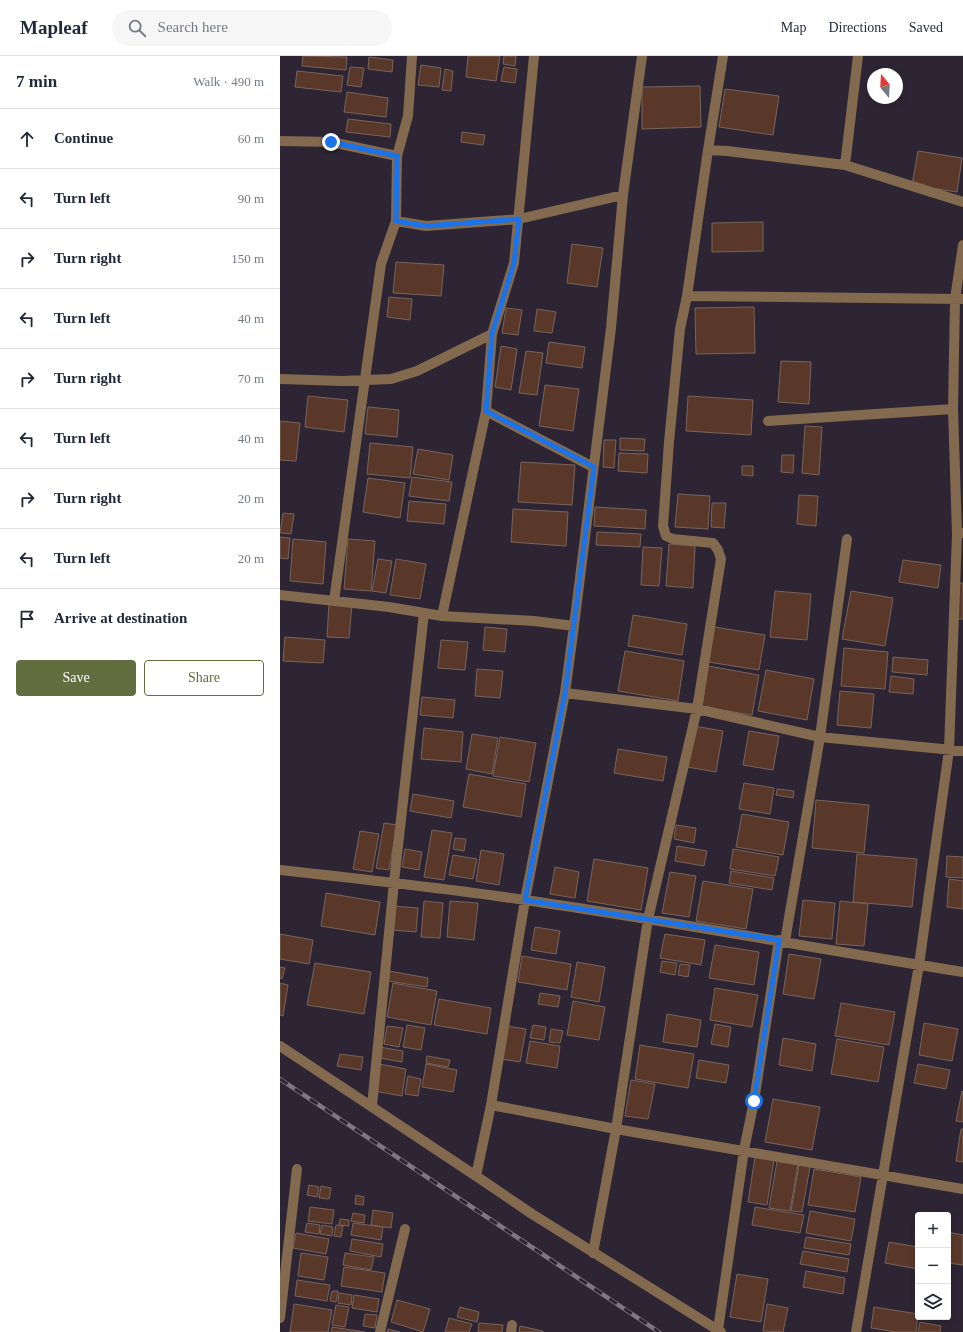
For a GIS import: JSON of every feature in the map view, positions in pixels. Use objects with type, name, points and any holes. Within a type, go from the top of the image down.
[{"type":"street","points":[[334,601],[382,264],[396,221],[397,156],[408,116],[412,56]]},
{"type":"street","points":[[442,616],[486,411],[492,334],[514,263],[534,56]]},
{"type":"street","points":[[476,1176],[491,1105],[525,900],[565,693],[611,328],[623,194],[642,56]]},
{"type":"street","points":[[593,1252],[616,1129],[648,919],[697,709],[721,559],[718,550],[713,543],[673,539],[666,536],[663,526],[669,442],[680,329],[687,296],[723,56]]},
{"type":"street","points":[[845,165],[858,56]]},
{"type":"street","points":[[280,141],[331,142],[397,156]]},
{"type":"street","points":[[708,150],[845,165],[963,202]]},
{"type":"street","points":[[396,221],[426,226],[519,219],[623,194]]},
{"type":"street","points":[[856,1332],[919,965],[949,750],[960,533],[953,409],[963,245]]},
{"type":"street","points":[[687,296],[959,299]]},
{"type":"street","points":[[280,379],[342,381],[391,379],[417,371],[492,334]]},
{"type":"street","points":[[768,421],[953,409]]},
{"type":"street","points":[[486,411],[594,467]]},
{"type":"street","points":[[280,1046],[532,1214],[720,1331],[744,1150],[820,738],[847,538]]},
{"type":"street","points":[[280,595],[389,607],[442,616],[534,621],[574,626]]},
{"type":"street","points":[[372,1106],[394,882],[424,613]]},
{"type":"street","points":[[565,693],[697,709],[820,738],[963,751]]},
{"type":"street","points":[[280,870],[394,882],[525,900],[782,941],[963,972]]},
{"type":"street","points":[[491,1105],[616,1129],[963,1189]]},
{"type":"street","points":[[280,1318],[297,1169]]},
{"type":"street","points":[[380,1332],[405,1229]]},
{"type":"building","points":[[303,56],[347,57],[346,70],[302,66]]},
{"type":"building","points":[[468,56],[500,56],[496,81],[466,77]]},
{"type":"building","points":[[504,56],[516,56],[515,66],[503,64]]},
{"type":"building","points":[[369,57],[393,60],[392,72],[368,69]]},
{"type":"building","points":[[421,65],[441,68],[439,87],[418,85]]},
{"type":"building","points":[[350,67],[364,68],[361,87],[347,85]]},
{"type":"building","points":[[504,67],[517,69],[515,83],[501,81]]},
{"type":"building","points":[[445,69],[453,71],[451,91],[442,90]]},
{"type":"building","points":[[297,71],[343,76],[341,92],[295,87]]},
{"type":"building","points":[[700,86],[701,127],[642,129],[642,87]]},
{"type":"building","points":[[725,89],[779,96],[773,135],[719,127]]},
{"type":"building","points":[[347,92],[388,98],[386,117],[344,112]]},
{"type":"building","points":[[348,119],[391,124],[390,137],[346,132]]},
{"type":"building","points":[[462,132],[485,135],[483,145],[461,142]]},
{"type":"building","points":[[918,151],[962,158],[957,192],[912,185]]},
{"type":"building","points":[[763,222],[763,251],[712,252],[712,223]]},
{"type":"building","points":[[572,244],[603,248],[597,287],[567,283]]},
{"type":"building","points":[[396,262],[444,265],[441,296],[393,293]]},
{"type":"building","points":[[389,297],[412,299],[410,320],[387,317]]},
{"type":"building","points":[[754,307],[755,353],[696,354],[695,308]]},
{"type":"building","points":[[506,308],[522,310],[518,335],[502,333]]},
{"type":"building","points":[[537,309],[556,312],[552,333],[534,331]]},
{"type":"building","points":[[549,342],[585,347],[582,368],[546,363]]},
{"type":"building","points":[[501,346],[517,349],[511,390],[495,387]]},
{"type":"building","points":[[526,351],[543,353],[537,395],[519,393]]},
{"type":"building","points":[[781,361],[811,362],[809,404],[778,402]]},
{"type":"building","points":[[545,385],[579,389],[573,431],[539,426]]},
{"type":"building","points":[[308,396],[348,400],[344,432],[305,427]]},
{"type":"building","points":[[688,396],[753,400],[751,435],[686,431]]},
{"type":"building","points":[[368,407],[399,410],[397,437],[365,434]]},
{"type":"building","points":[[280,421],[300,423],[296,461],[280,460]]},
{"type":"building","points":[[805,426],[822,427],[819,475],[802,473]]},
{"type":"building","points":[[620,438],[645,439],[644,451],[620,450]]},
{"type":"building","points":[[604,440],[616,440],[614,468],[603,467]]},
{"type":"building","points":[[370,443],[413,447],[410,478],[367,474]]},
{"type":"building","points":[[418,449],[453,455],[449,480],[413,474]]},
{"type":"building","points":[[619,453],[648,454],[647,473],[618,471]]},
{"type":"building","points":[[782,455],[794,455],[793,473],[781,472]]},
{"type":"building","points":[[521,462],[575,465],[572,505],[518,502]]},
{"type":"building","points":[[742,466],[753,466],[753,476],[742,475]]},
{"type":"building","points":[[412,477],[452,482],[449,501],[409,496]]},
{"type":"building","points":[[368,478],[405,483],[400,518],[363,512]]},
{"type":"building","points":[[678,494],[710,496],[708,529],[675,527]]},
{"type":"building","points":[[799,495],[818,496],[816,526],[797,524]]},
{"type":"building","points":[[409,501],[446,504],[444,524],[407,521]]},
{"type":"building","points":[[712,503],[726,503],[724,528],[711,527]]},
{"type":"building","points":[[595,507],[646,510],[645,529],[594,526]]},
{"type":"building","points":[[513,509],[568,512],[566,546],[511,542]]},
{"type":"building","points":[[283,513],[294,514],[291,534],[280,533]]},
{"type":"building","points":[[597,532],[641,534],[640,547],[596,545]]},
{"type":"building","points":[[280,537],[290,538],[288,559],[280,558]]},
{"type":"building","points":[[293,539],[326,542],[323,584],[290,581]]},
{"type":"building","points":[[348,539],[375,541],[371,591],[344,589]]},
{"type":"building","points":[[669,544],[695,546],[693,588],[666,586]]},
{"type":"building","points":[[643,547],[662,548],[659,586],[641,585]]},
{"type":"building","points":[[378,559],[392,561],[386,593],[372,591]]},
{"type":"building","points":[[396,559],[426,564],[420,599],[390,595]]},
{"type":"building","points":[[903,560],[941,565],[938,588],[899,582]]},
{"type":"building","points":[[960,583],[963,583],[963,619],[957,619]]},
{"type":"building","points":[[775,591],[811,594],[807,640],[770,637]]},
{"type":"building","points":[[851,591],[893,598],[885,646],[842,639]]},
{"type":"building","points":[[329,603],[352,605],[349,638],[327,637]]},
{"type":"building","points":[[633,615],[687,624],[682,655],[628,646]]},
{"type":"building","points":[[485,627],[507,629],[505,652],[483,650]]},
{"type":"building","points":[[714,627],[765,635],[759,670],[708,662]]},
{"type":"building","points":[[285,637],[325,640],[323,663],[283,661]]},
{"type":"building","points":[[441,640],[468,642],[465,670],[438,668]]},
{"type":"building","points":[[844,648],[888,652],[885,689],[841,686]]},
{"type":"building","points":[[625,651],[684,661],[678,701],[618,691]]},
{"type":"building","points":[[893,657],[928,660],[927,675],[892,672]]},
{"type":"building","points":[[708,666],[759,675],[752,715],[702,707]]},
{"type":"building","points":[[477,669],[503,671],[500,698],[475,696]]},
{"type":"building","points":[[766,670],[814,679],[807,720],[758,711]]},
{"type":"building","points":[[891,676],[914,679],[913,694],[889,692]]},
{"type":"building","points":[[840,691],[874,694],[871,728],[837,725]]},
{"type":"building","points":[[422,697],[455,700],[453,718],[420,715]]},
{"type":"building","points":[[694,726],[723,731],[716,772],[687,767]]},
{"type":"building","points":[[424,728],[463,732],[461,762],[421,759]]},
{"type":"building","points":[[749,731],[779,736],[773,770],[743,765]]},
{"type":"building","points":[[472,734],[498,738],[492,774],[466,769]]},
{"type":"building","points":[[500,737],[536,743],[529,782],[493,776]]},
{"type":"building","points":[[618,749],[667,757],[663,781],[614,773]]},
{"type":"building","points":[[469,774],[526,784],[521,817],[463,807]]},
{"type":"building","points":[[744,783],[774,788],[770,814],[739,809]]},
{"type":"building","points":[[777,789],[794,791],[793,798],[776,795]]},
{"type":"building","points":[[413,794],[454,801],[451,818],[410,811]]},
{"type":"building","points":[[816,800],[869,805],[864,853],[812,848]]},
{"type":"building","points":[[742,814],[789,822],[783,855],[736,847]]},
{"type":"building","points":[[384,823],[397,825],[389,870],[376,868]]},
{"type":"building","points":[[676,825],[696,828],[694,843],[674,839]]},
{"type":"building","points":[[432,830],[452,833],[444,880],[424,877]]},
{"type":"building","points":[[360,831],[379,834],[372,872],[353,869]]},
{"type":"building","points":[[455,838],[466,839],[464,851],[453,849]]},
{"type":"building","points":[[677,846],[707,851],[704,866],[675,861]]},
{"type":"building","points":[[405,849],[422,852],[419,870],[402,867]]},
{"type":"building","points":[[733,849],[779,857],[775,876],[730,869]]},
{"type":"building","points":[[481,850],[504,854],[499,885],[476,881]]},
{"type":"building","points":[[857,854],[917,859],[912,907],[853,902]]},
{"type":"building","points":[[453,855],[477,859],[473,879],[449,875]]},
{"type":"building","points":[[947,856],[963,857],[963,878],[946,877]]},
{"type":"building","points":[[594,859],[648,868],[641,910],[587,901]]},
{"type":"building","points":[[555,867],[579,872],[575,898],[550,894]]},
{"type":"building","points":[[731,871],[774,878],[772,890],[729,883]]},
{"type":"building","points":[[670,872],[696,876],[689,917],[662,913]]},
{"type":"building","points":[[949,879],[963,881],[963,909],[947,907]]},
{"type":"building","points":[[703,881],[753,889],[746,929],[696,921]]},
{"type":"building","points":[[326,893],[380,902],[375,935],[321,926]]},
{"type":"building","points":[[803,900],[835,903],[832,939],[799,936]]},
{"type":"building","points":[[424,901],[443,903],[440,938],[421,937]]},
{"type":"building","points":[[450,901],[478,903],[474,940],[447,937]]},
{"type":"building","points":[[840,901],[868,904],[864,946],[836,944]]},
{"type":"building","points":[[394,906],[418,908],[416,932],[392,930]]},
{"type":"building","points":[[535,927],[560,931],[556,954],[531,950]]},
{"type":"building","points":[[280,934],[313,940],[309,964],[280,959]]},
{"type":"building","points":[[665,934],[705,940],[701,965],[660,958]]},
{"type":"building","points":[[715,945],[759,952],[754,985],[709,978]]},
{"type":"building","points":[[789,954],[821,959],[814,999],[783,994]]},
{"type":"building","points":[[522,956],[571,964],[567,990],[518,982]]},
{"type":"building","points":[[662,961],[677,963],[675,975],[660,972]]},
{"type":"building","points":[[577,962],[605,967],[599,1002],[571,997]]},
{"type":"building","points":[[315,963],[371,972],[364,1014],[307,1005]]},
{"type":"building","points":[[680,964],[690,965],[688,977],[678,975]]},
{"type":"building","points":[[280,967],[285,968],[282,979],[280,978]]},
{"type":"building","points":[[389,971],[428,978],[427,987],[388,981]]},
{"type":"building","points":[[280,983],[288,985],[283,1016],[280,1015]]},
{"type":"building","points":[[393,983],[437,991],[431,1025],[387,1017]]},
{"type":"building","points":[[715,988],[758,995],[752,1027],[710,1020]]},
{"type":"building","points":[[540,993],[560,996],[558,1007],[538,1004]]},
{"type":"building","points":[[439,999],[491,1008],[487,1034],[434,1025]]},
{"type":"building","points":[[573,1001],[605,1007],[599,1040],[567,1035]]},
{"type":"building","points":[[841,1003],[895,1012],[889,1045],[835,1036]]},
{"type":"building","points":[[667,1014],[701,1020],[697,1047],[663,1042]]},
{"type":"building","points":[[924,1023],[958,1029],[952,1061],[919,1055]]},
{"type":"building","points":[[715,1024],[731,1027],[728,1047],[711,1044]]},
{"type":"building","points":[[407,1025],[425,1028],[421,1050],[403,1047]]},
{"type":"building","points":[[533,1025],[546,1027],[544,1040],[530,1038]]},
{"type":"building","points":[[387,1026],[403,1028],[399,1047],[384,1044]]},
{"type":"building","points":[[506,1026],[526,1029],[520,1062],[501,1059]]},
{"type":"building","points":[[551,1029],[563,1031],[560,1043],[549,1042]]},
{"type":"building","points":[[783,1038],[816,1044],[812,1071],[779,1065]]},
{"type":"building","points":[[837,1039],[884,1047],[878,1082],[831,1074]]},
{"type":"building","points":[[530,1041],[560,1046],[557,1068],[526,1063]]},
{"type":"building","points":[[640,1045],[694,1054],[688,1088],[635,1079]]},
{"type":"building","points":[[380,1047],[403,1051],[402,1062],[379,1058]]},
{"type":"building","points":[[340,1054],[363,1057],[361,1070],[337,1066]]},
{"type":"building","points":[[427,1056],[450,1060],[448,1067],[426,1063]]},
{"type":"building","points":[[699,1060],[729,1065],[726,1083],[696,1078]]},
{"type":"building","points":[[379,1064],[406,1069],[402,1096],[374,1091]]},
{"type":"building","points":[[426,1064],[457,1070],[453,1092],[422,1087]]},
{"type":"building","points":[[918,1064],[950,1070],[946,1089],[914,1083]]},
{"type":"building","points":[[408,1076],[421,1079],[418,1096],[405,1094]]},
{"type":"building","points":[[631,1080],[655,1084],[648,1119],[625,1116]]},
{"type":"building","points":[[962,1091],[963,1092],[963,1122],[956,1121]]},
{"type":"building","points":[[773,1099],[820,1107],[812,1150],[765,1142]]},
{"type":"building","points":[[961,1129],[963,1129],[963,1162],[956,1161]]},
{"type":"building","points":[[755,1157],[774,1160],[767,1205],[748,1202]]},
{"type":"building","points":[[777,1161],[798,1164],[790,1211],[769,1208]]},
{"type":"building","points":[[799,1165],[810,1167],[802,1212],[791,1211]]},
{"type":"building","points":[[814,1169],[861,1177],[855,1212],[808,1205]]},
{"type":"building","points":[[309,1185],[319,1187],[317,1197],[307,1195]]},
{"type":"building","points":[[321,1186],[331,1188],[329,1199],[319,1198]]},
{"type":"building","points":[[356,1195],[364,1197],[363,1205],[355,1204]]},
{"type":"building","points":[[310,1207],[334,1210],[332,1224],[308,1221]]},
{"type":"building","points":[[755,1207],[804,1215],[800,1233],[752,1225]]},
{"type":"building","points":[[373,1210],[393,1213],[391,1228],[371,1225]]},
{"type":"building","points":[[810,1211],[855,1219],[851,1241],[806,1233]]},
{"type":"building","points":[[353,1213],[365,1215],[364,1223],[351,1221]]},
{"type":"building","points":[[340,1219],[349,1220],[349,1226],[339,1225]]},
{"type":"building","points":[[307,1223],[320,1225],[319,1234],[305,1232]]},
{"type":"building","points":[[353,1223],[383,1227],[381,1240],[351,1235]]},
{"type":"building","points":[[322,1225],[333,1227],[332,1236],[320,1234]]},
{"type":"building","points":[[336,1225],[343,1226],[341,1237],[334,1236]]},
{"type":"building","points":[[296,1233],[329,1239],[326,1254],[293,1248]]},
{"type":"building","points":[[951,1233],[963,1235],[963,1265],[951,1263]]},
{"type":"building","points":[[806,1237],[851,1244],[849,1255],[804,1248]]},
{"type":"building","points":[[352,1239],[383,1244],[381,1257],[350,1251]]},
{"type":"building","points":[[889,1242],[915,1246],[915,1268],[885,1263]]},
{"type":"building","points":[[803,1251],[849,1259],[847,1272],[800,1264]]},
{"type":"building","points":[[301,1253],[328,1257],[324,1280],[298,1276]]},
{"type":"building","points":[[345,1253],[374,1257],[371,1270],[343,1265]]},
{"type":"building","points":[[344,1267],[385,1273],[382,1292],[341,1286]]},
{"type":"building","points":[[806,1271],[845,1278],[843,1294],[803,1287]]},
{"type":"building","points":[[737,1274],[768,1279],[761,1322],[730,1317]]},
{"type":"building","points":[[297,1280],[330,1285],[327,1301],[295,1296]]},
{"type":"building","points":[[332,1291],[338,1291],[336,1302],[330,1301]]},
{"type":"building","points":[[339,1293],[352,1295],[351,1305],[338,1303]]},
{"type":"building","points":[[354,1295],[379,1299],[377,1312],[352,1308]]},
{"type":"building","points":[[397,1300],[430,1309],[423,1332],[391,1322]]},
{"type":"building","points":[[294,1304],[332,1310],[328,1332],[290,1332]]},
{"type":"building","points":[[767,1304],[788,1308],[783,1332],[763,1331]]},
{"type":"building","points":[[336,1305],[349,1307],[345,1327],[332,1325]]},
{"type":"building","points":[[460,1307],[479,1312],[477,1322],[457,1317]]},
{"type":"building","points":[[874,1307],[915,1314],[915,1320],[917,1320],[916,1332],[896,1332],[871,1328]]},
{"type":"building","points":[[365,1314],[377,1315],[375,1328],[363,1326]]},
{"type":"building","points":[[449,1318],[472,1324],[469,1332],[445,1332]]},
{"type":"building","points":[[920,1322],[941,1326],[940,1332],[918,1332]]},
{"type":"building","points":[[479,1323],[503,1325],[502,1332],[478,1332]]},
{"type":"building","points":[[520,1326],[543,1331],[543,1332],[519,1332]]},
{"type":"building","points":[[332,1327],[365,1332],[331,1332]]},
{"type":"building","points":[[388,1329],[400,1332],[387,1332]]},
{"type":"railway","points":[[280,1079],[659,1332]]},
{"type":"route","points":[[331,142],[397,156],[396,221],[426,226],[519,219],[514,263],[492,334],[486,411],[594,467],[565,693],[525,900],[779,940],[754,1101]]}]
